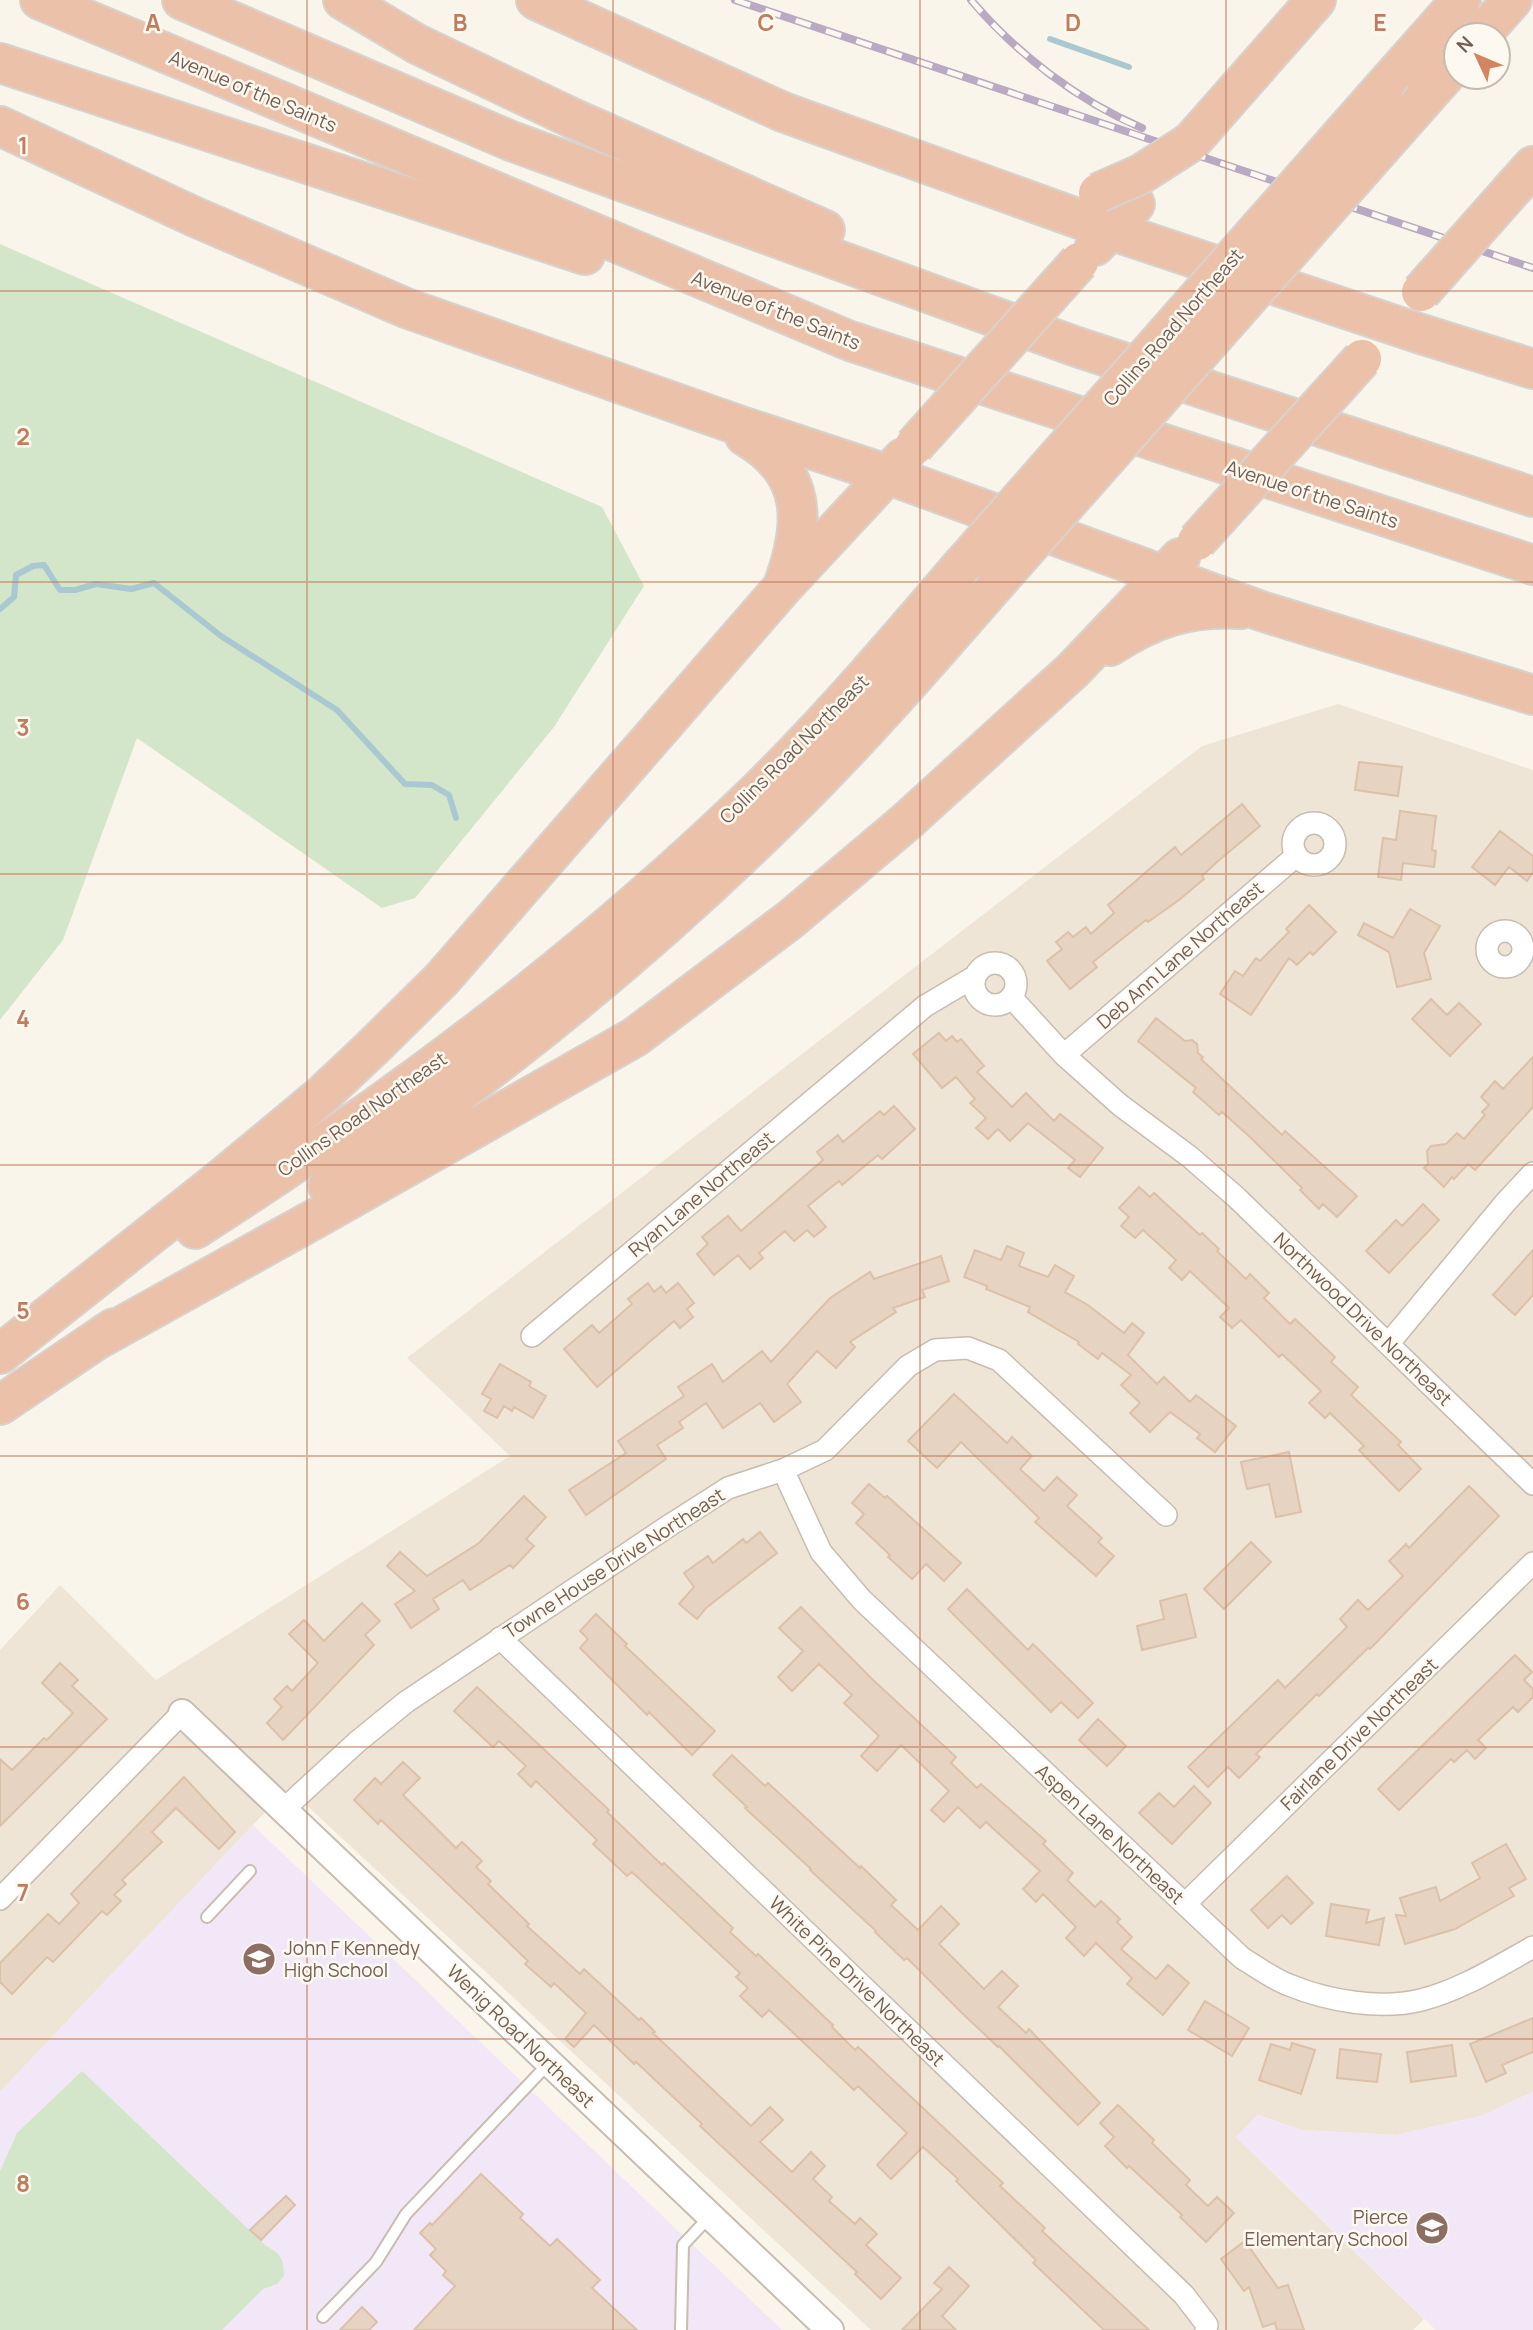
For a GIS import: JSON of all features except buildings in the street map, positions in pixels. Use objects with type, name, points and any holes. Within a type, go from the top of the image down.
[{"type":"highway","name":"Avenue of the Saints","points":[[40,0],[850,341],[1533,565]]},
{"type":"highway","points":[[182,0],[511,141],[1074,346],[1533,497]]},
{"type":"highway","points":[[344,0],[417,44],[572,118],[766,205],[973,291],[1074,346]]},
{"type":"highway","points":[[536,0],[783,112],[1036,203],[1123,217],[1392,325],[1533,369]]},
{"type":"highway","points":[[0,1356],[231,1172],[320,1097],[442,979],[782,588],[889,475],[1316,0]]},
{"type":"highway","name":"Collins Road Northeast","points":[[0,1356],[321,1146],[524,995],[605,928],[759,790],[858,687],[1461,0]]},
{"type":"highway","points":[[1493,21],[1512,0]]},
{"type":"highway","points":[[0,63],[850,341]]},
{"type":"highway","name":"Collins Road Northeast","points":[[0,1405],[444,1106],[620,965],[783,815],[884,711],[1442,79]]},
{"type":"highway","points":[[0,126],[195,217],[406,309],[889,475],[1261,611],[1533,695]]},
{"type":"highway","points":[[1036,203],[1098,193],[1141,174],[1191,142]]},
{"type":"highway","points":[[93,1342],[332,1210],[635,1037],[791,919],[906,822],[1073,670],[1197,541],[1524,175]]},
{"type":"highway","points":[[684,406],[763,446],[777,459],[787,474],[795,492],[797,541],[782,588]]},
{"type":"highway","points":[[1073,670],[1132,631],[1172,615],[1213,608],[1261,611]]},
{"type":"street","name":"Deb Ann Lane Northeast","points":[[1064,1055],[1296,856]]},
{"type":"street","points":[[989,963],[1002,963],[1015,978],[1015,991],[999,1005],[984,1003],[974,992],[974,977],[978,970],[989,963]]},
{"type":"street","name":"Ryan Lane Northeast","points":[[532,1336],[925,1006],[974,977]]},
{"type":"street","name":"Northwood Drive Northeast","points":[[1011,997],[1064,1055],[1121,1105],[1190,1157],[1237,1198],[1533,1484]]},
{"type":"street","points":[[1389,1343],[1504,1203],[1533,1173]]},
{"type":"street","name":"Towne House Drive Northeast","points":[[283,1810],[357,1742],[406,1702],[500,1638],[728,1488],[783,1470],[825,1450],[908,1366],[935,1350],[968,1348],[999,1360],[1166,1515]]},
{"type":"street","name":"Aspen Lane Northeast","points":[[783,1470],[821,1552],[862,1600],[1242,1958],[1288,1985],[1336,1998],[1380,2004],[1420,2000],[1463,1985],[1533,1947]]},
{"type":"street","name":"Fairlane Drive Northeast","points":[[1185,1905],[1533,1563]]},
{"type":"street","name":"White Pine Drive Northeast","points":[[500,1638],[1174,2285],[1207,2325],[1206,2330]]},
{"type":"street","points":[[0,1899],[182,1713]]},
{"type":"street","name":"Wenig Road Northeast","points":[[182,1713],[830,2330]]},
{"type":"lane","points":[[207,1917],[250,1871]]},
{"type":"lane","points":[[323,2317],[376,2262],[406,2214],[550,2063]]},
{"type":"lane","points":[[681,2330],[683,2245],[710,2216]]},
{"type":"shaded area","points":[[1338,704],[1533,770],[1533,2092],[1481,2116],[1396,2135],[1301,2130],[1258,2115],[1236,2137],[1424,2319],[1413,2330],[871,2330],[288,1788],[0,2092],[0,1650],[60,1585],[156,1680],[510,1456],[407,1358],[1202,746]]},
{"type":"shaded area","name":"John F Kennedy High School","points":[[253,1825],[782,2330],[0,2330],[0,2092]]},
{"type":"shaded area","name":"Pierce Elementary School","points":[[1533,2092],[1533,2330],[1436,2330],[1236,2137],[1257,2115],[1301,2130],[1396,2135],[1481,2116]]},
{"type":"green space","points":[[0,244],[602,507],[644,586],[554,727],[415,898],[382,908],[137,738],[63,940],[0,1020]]},
{"type":"green space","points":[[82,2071],[280,2257],[284,2276],[277,2284],[263,2289],[222,2330],[0,2330],[0,2171],[17,2133]]},
{"type":"waterway","points":[[1050,39],[1129,67]]},
{"type":"waterway","points":[[0,609],[14,597],[16,575],[33,566],[44,565],[60,590],[75,590],[96,584],[131,589],[154,583],[221,636],[337,710],[405,784],[432,785],[449,795],[456,818]]},
{"type":"railway","points":[[735,0],[1533,268]]},
{"type":"railway","points":[[971,0],[1008,39],[1049,74],[1094,104],[1142,128]]},
{"type":"place","name":"John F Kennedy High School","points":[[259,1959]]},
{"type":"place","name":"Pierce Elementary School","points":[[1432,2228]]}]
